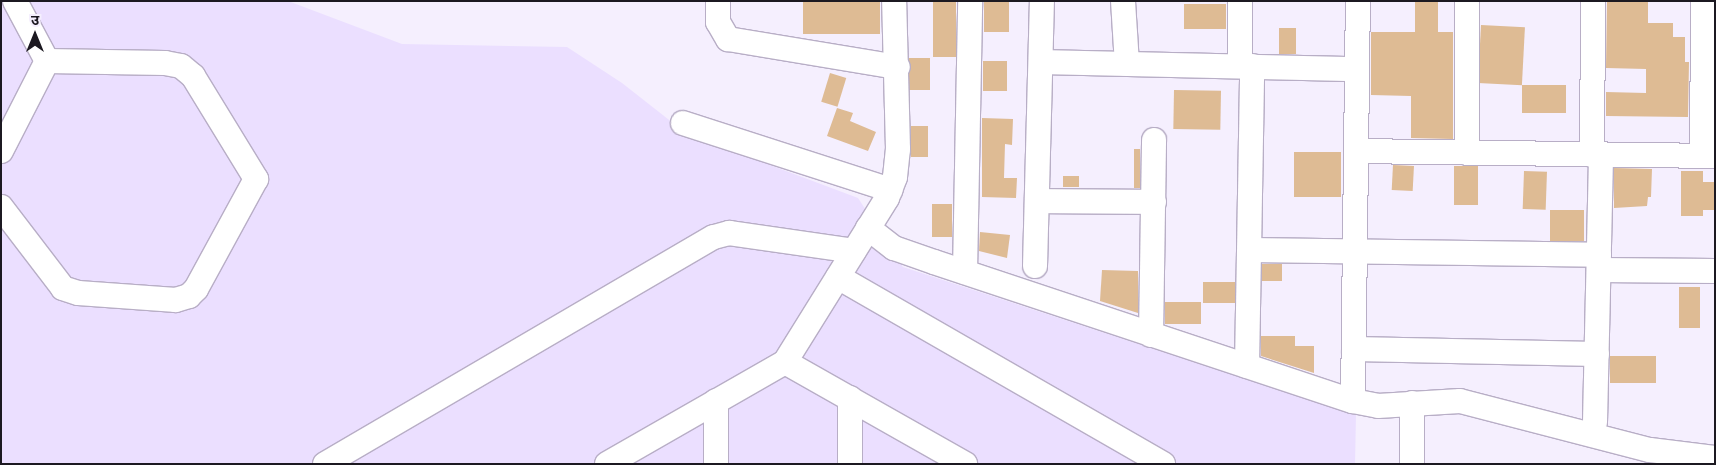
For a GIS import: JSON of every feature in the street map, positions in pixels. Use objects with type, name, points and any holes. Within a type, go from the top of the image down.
[{"type":"street","points":[[15,1],[47,61]]},
{"type":"street","points":[[718,1],[718,22],[728,39],[898,67]]},
{"type":"street","points":[[607,464],[785,362],[838,277],[890,190],[898,149],[898,67],[894,1]]},
{"type":"street","points":[[965,272],[970,1]]},
{"type":"street","points":[[1035,266],[1042,1]]},
{"type":"street","points":[[1123,1],[1127,64]]},
{"type":"street","points":[[1240,1],[1246,66],[1250,250],[1247,366]]},
{"type":"street","points":[[1353,401],[1358,1]]},
{"type":"street","points":[[1467,153],[1468,1]]},
{"type":"street","points":[[1593,1],[1599,263],[1595,422]]},
{"type":"street","points":[[1356,151],[1708,156],[1703,1]]},
{"type":"street","points":[[1,151],[47,61]]},
{"type":"street","points":[[1,207],[63,288],[78,293],[176,300],[189,296],[196,288],[255,185],[256,179],[251,167],[193,76],[181,66],[47,61]]},
{"type":"street","points":[[1041,62],[1357,69]]},
{"type":"street","points":[[683,123],[890,190]]},
{"type":"street","points":[[1151,335],[1154,140]]},
{"type":"street","points":[[1038,201],[1154,202]]},
{"type":"street","points":[[868,228],[894,248],[1353,401],[1378,406],[1460,401],[1650,450],[1715,458]]},
{"type":"street","points":[[325,464],[714,238],[729,232],[854,251]]},
{"type":"street","points":[[1250,250],[1355,252],[1599,263],[1715,271]]},
{"type":"street","points":[[838,277],[1163,464]]},
{"type":"street","points":[[1354,349],[1596,354]]},
{"type":"street","points":[[785,362],[965,464]]},
{"type":"street","points":[[850,398],[850,464]]},
{"type":"street","points":[[716,401],[716,464]]},
{"type":"street","points":[[1412,403],[1412,464]]},
{"type":"shaded area","points":[[1,1],[288,1],[402,44],[567,47],[622,83],[687,134],[858,198],[903,267],[1356,415],[1355,464],[1,464]]},
{"type":"building","points":[[803,1],[880,1],[880,34],[803,34]]},
{"type":"building","points":[[933,1],[956,1],[956,57],[933,57]]},
{"type":"building","points":[[984,1],[1009,1],[1009,32],[984,32]]},
{"type":"building","points":[[1415,1],[1438,1],[1438,32],[1453,32],[1453,139],[1411,138],[1411,96],[1371,95],[1371,32],[1415,32]]},
{"type":"building","points":[[1607,1],[1648,1],[1648,23],[1673,23],[1673,37],[1685,37],[1685,62],[1689,62],[1688,117],[1606,116],[1606,92],[1646,93],[1646,69],[1606,68]]},
{"type":"building","points":[[1184,4],[1226,4],[1226,29],[1184,29]]},
{"type":"building","points":[[1481,25],[1525,27],[1522,85],[1478,83]]},
{"type":"building","points":[[1279,28],[1296,28],[1296,54],[1279,54]]},
{"type":"building","points":[[909,58],[930,58],[930,90],[909,90]]},
{"type":"building","points":[[983,61],[1007,61],[1007,91],[983,91]]},
{"type":"building","points":[[830,73],[846,78],[837,107],[821,102]]},
{"type":"building","points":[[1522,85],[1566,85],[1566,113],[1522,113]]},
{"type":"building","points":[[1174,90],[1221,91],[1220,130],[1173,129]]},
{"type":"building","points":[[837,108],[853,113],[850,121],[876,132],[868,151],[827,136]]},
{"type":"building","points":[[982,118],[1013,119],[1012,145],[1005,144],[1004,178],[1017,178],[1016,198],[982,197]]},
{"type":"building","points":[[911,126],[928,126],[928,157],[911,157]]},
{"type":"building","points":[[1134,149],[1140,149],[1140,188],[1134,188]]},
{"type":"building","points":[[1294,152],[1341,152],[1341,197],[1294,197]]},
{"type":"building","points":[[1393,165],[1414,166],[1413,191],[1392,190]]},
{"type":"building","points":[[1454,166],[1478,166],[1478,205],[1454,205]]},
{"type":"building","points":[[1614,168],[1652,169],[1651,197],[1648,197],[1647,206],[1614,208]]},
{"type":"building","points":[[1524,171],[1547,172],[1546,210],[1523,209]]},
{"type":"building","points":[[1681,171],[1703,171],[1703,182],[1715,182],[1715,210],[1703,210],[1703,216],[1681,216]]},
{"type":"building","points":[[1063,176],[1079,176],[1079,187],[1063,187]]},
{"type":"building","points":[[932,204],[952,204],[952,237],[932,237]]},
{"type":"building","points":[[1550,210],[1584,210],[1584,241],[1550,241]]},
{"type":"building","points":[[980,232],[1010,235],[1007,258],[979,251]]},
{"type":"building","points":[[1262,264],[1282,264],[1282,281],[1262,281]]},
{"type":"building","points":[[1102,270],[1138,271],[1138,313],[1100,301]]},
{"type":"building","points":[[1203,282],[1235,282],[1235,303],[1203,303]]},
{"type":"building","points":[[1679,287],[1700,287],[1700,328],[1679,328]]},
{"type":"building","points":[[1165,302],[1201,302],[1201,324],[1165,324]]},
{"type":"building","points":[[1261,336],[1295,336],[1295,346],[1314,346],[1314,373],[1261,356]]},
{"type":"building","points":[[1610,356],[1656,356],[1656,383],[1610,383]]}]
